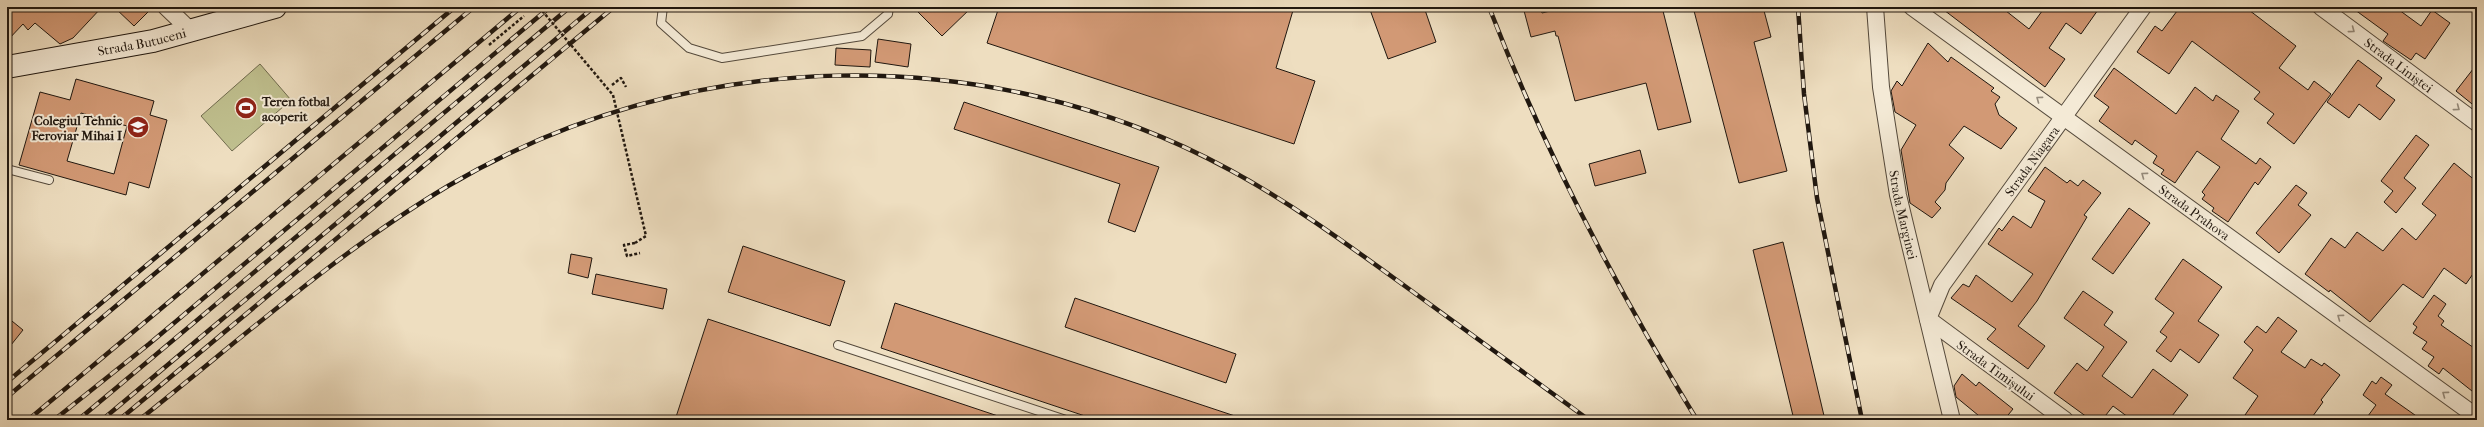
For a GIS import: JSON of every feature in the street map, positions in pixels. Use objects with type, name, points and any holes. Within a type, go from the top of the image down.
[{"type":"street","points":[[166,7],[191,31]]},
{"type":"street","name":"Strada Butuceni","points":[[7,66],[153,41],[275,7]]},
{"type":"street","name":"Strada Marginei","points":[[1875,7],[1881,87],[1898,195],[1952,420]]},
{"type":"street","name":"Strada Prahova","points":[[1912,7],[2477,417]]},
{"type":"street","name":"Strada Niagara","points":[[1928,319],[1942,285],[2062,116],[2143,7]]},
{"type":"street","name":"Strada Liniștei","points":[[2321,7],[2477,123]]},
{"type":"street","name":"Strada Timișului","points":[[1928,319],[2065,420]]},
{"type":"lane","points":[[663,7],[661,23],[689,48],[722,58],[862,36],[888,14],[889,7]]},
{"type":"lane","points":[[7,169],[49,180]]},
{"type":"lane","points":[[838,345],[1066,420]]},
{"type":"path","points":[[539,7],[613,95],[646,236],[635,243],[624,245],[627,256],[640,253]]},
{"type":"path","points":[[489,45],[524,16]]},
{"type":"path","points":[[612,85],[620,78],[626,87]]},
{"type":"green space","name":"Teren fotbal acoperit","points":[[260,64],[291,100],[232,151],[201,116]]},
{"type":"building","points":[[7,7],[102,7],[73,38],[60,44],[35,23],[28,30],[23,24],[7,41]]},
{"type":"building","points":[[114,7],[153,7],[134,26]]},
{"type":"building","points":[[913,7],[972,7],[942,36]]},
{"type":"building","points":[[999,7],[1294,7],[1276,68],[1315,81],[1294,144],[987,43]]},
{"type":"building","points":[[1369,7],[1424,7],[1436,42],[1388,59]]},
{"type":"building","points":[[1523,7],[1540,7],[1542,13],[1566,7],[1662,7],[1691,122],[1658,130],[1646,83],[1575,101],[1558,36],[1556,36],[1555,31],[1531,37]]},
{"type":"building","points":[[1693,7],[1763,7],[1771,37],[1754,42],[1787,171],[1739,183]]},
{"type":"building","points":[[1940,7],[2001,7],[2029,29],[2045,7],[2100,7],[2081,34],[2066,23],[2049,48],[2065,59],[2045,87]]},
{"type":"building","points":[[2180,7],[2245,7],[2296,46],[2279,68],[2308,90],[2314,81],[2331,94],[2294,144],[2267,123],[2274,114],[2254,99],[2260,92],[2192,41],[2169,74],[2137,52],[2155,26],[2162,31]]},
{"type":"building","points":[[2351,7],[2395,7],[2421,26],[2432,10],[2450,23],[2425,59],[2416,53],[2411,60],[2383,41],[2388,34]]},
{"type":"building","points":[[878,39],[911,44],[908,67],[875,62]]},
{"type":"building","points":[[1928,43],[1948,62],[1951,57],[1994,88],[1991,91],[2000,97],[1995,104],[1999,115],[2017,128],[2001,149],[1964,126],[1949,145],[1964,158],[1946,183],[1945,190],[1935,202],[1941,208],[1932,218],[1910,203],[1901,150],[1916,125],[1895,112],[1891,91],[1897,81],[1902,86]]},
{"type":"building","points":[[836,48],[871,50],[870,67],[835,65]]},
{"type":"building","points":[[2358,60],[2382,78],[2376,86],[2395,100],[2380,120],[2359,104],[2349,118],[2327,102]]},
{"type":"building","points":[[2477,64],[2477,108],[2456,91]]},
{"type":"building","points":[[2114,68],[2176,114],[2195,87],[2213,101],[2216,95],[2239,111],[2221,139],[2256,164],[2260,158],[2271,167],[2258,185],[2255,182],[2228,222],[2212,211],[2214,208],[2202,199],[2205,195],[2202,192],[2220,167],[2197,151],[2175,183],[2161,174],[2164,170],[2153,163],[2157,156],[2135,140],[2132,145],[2099,121],[2109,107],[2094,96]]},
{"type":"building","points":[[76,79],[154,101],[150,115],[167,120],[149,188],[129,182],[126,195],[19,165],[40,92],[70,100]],"holes":[[[81,113],[127,126],[114,174],[67,161]]]},
{"type":"building","points":[[964,102],[1159,167],[1135,232],[1108,222],[1120,184],[954,129]]},
{"type":"building","points":[[2416,135],[2429,145],[2404,178],[2416,188],[2396,213],[2384,202],[2393,191],[2381,181]]},
{"type":"building","points":[[1640,150],[1646,173],[1595,186],[1589,164]]},
{"type":"building","points":[[2454,163],[2477,182],[2477,268],[2466,284],[2444,268],[2423,298],[2403,284],[2370,322],[2330,290],[2329,292],[2305,274],[2331,238],[2345,248],[2357,232],[2383,251],[2402,228],[2416,240],[2436,215],[2422,204]]},
{"type":"building","points":[[2045,167],[2067,183],[2070,180],[2078,186],[2083,180],[2101,193],[2084,215],[2087,217],[2037,301],[2018,326],[2045,346],[2028,369],[1987,339],[1996,329],[1951,298],[1963,284],[1969,287],[1976,275],[2012,302],[2033,274],[1988,244],[1999,228],[2002,231],[2013,216],[2031,228],[2045,201],[2028,191]]},
{"type":"building","points":[[2296,185],[2307,193],[2298,205],[2311,215],[2279,253],[2256,233]]},
{"type":"building","points":[[2129,208],[2150,223],[2113,274],[2092,259]]},
{"type":"building","points":[[1783,242],[1825,420],[1794,420],[1753,250]]},
{"type":"building","points":[[743,246],[845,281],[830,326],[728,292]]},
{"type":"building","points":[[571,254],[592,258],[588,278],[568,273]]},
{"type":"building","points":[[2183,259],[2222,287],[2198,321],[2219,335],[2199,363],[2180,349],[2171,362],[2156,351],[2167,337],[2160,332],[2174,313],[2155,299]]},
{"type":"building","points":[[596,274],[667,289],[663,309],[592,294]]},
{"type":"building","points":[[2083,291],[2113,312],[2104,325],[2127,342],[2102,376],[2132,398],[2153,369],[2188,395],[2169,420],[2132,420],[2113,406],[2102,420],[2091,420],[2054,393],[2077,363],[2087,371],[2104,347],[2064,318]]},
{"type":"building","points":[[2434,295],[2446,304],[2438,316],[2444,321],[2441,325],[2477,350],[2477,395],[2443,368],[2439,374],[2428,366],[2434,357],[2422,349],[2427,342],[2413,333],[2417,327],[2413,324]]},
{"type":"building","points":[[1075,298],[1236,354],[1226,383],[1065,327]]},
{"type":"building","points":[[895,303],[1238,417],[1237,420],[1097,420],[881,348]]},
{"type":"building","points":[[7,317],[23,330],[7,350]]},
{"type":"building","points":[[2278,317],[2297,331],[2281,352],[2305,368],[2311,359],[2322,366],[2324,363],[2340,375],[2321,400],[2323,402],[2310,420],[2254,420],[2245,415],[2258,396],[2233,378],[2253,350],[2244,342],[2257,326],[2266,333]]},
{"type":"building","points":[[708,319],[1001,417],[1000,420],[675,420]]},
{"type":"building","points":[[1962,374],[1976,386],[1979,382],[2013,409],[2004,420],[1984,420],[1956,397],[1954,386]]},
{"type":"building","points":[[2381,377],[2392,385],[2385,394],[2422,420],[2365,420],[2376,405],[2363,395],[2372,381],[2376,384]]},
{"type":"railway","points":[[7,382],[455,7]]},
{"type":"railway","points":[[7,397],[474,7]]},
{"type":"railway","points":[[28,420],[521,7]]},
{"type":"railway","points":[[54,420],[149,344],[550,7]]},
{"type":"railway","points":[[78,420],[570,7]]},
{"type":"railway","points":[[102,420],[594,7]]},
{"type":"railway","points":[[119,420],[614,7]]},
{"type":"railway","points":[[1489,7],[1558,167],[1610,270],[1697,420]]},
{"type":"railway","points":[[1798,7],[1804,94],[1817,198],[1862,420]]},
{"type":"railway","points":[[139,420],[290,298],[367,239],[448,186],[540,139],[637,105],[736,84],[838,76],[939,80],[1039,97],[1137,127],[1230,170],[1321,226],[1589,420]]},
{"type":"place","name":"Teren fotbal acoperit","points":[[246,108]]},
{"type":"place","name":"Colegiul Tehnic Feroviar Mihai I","points":[[138,127]]}]
